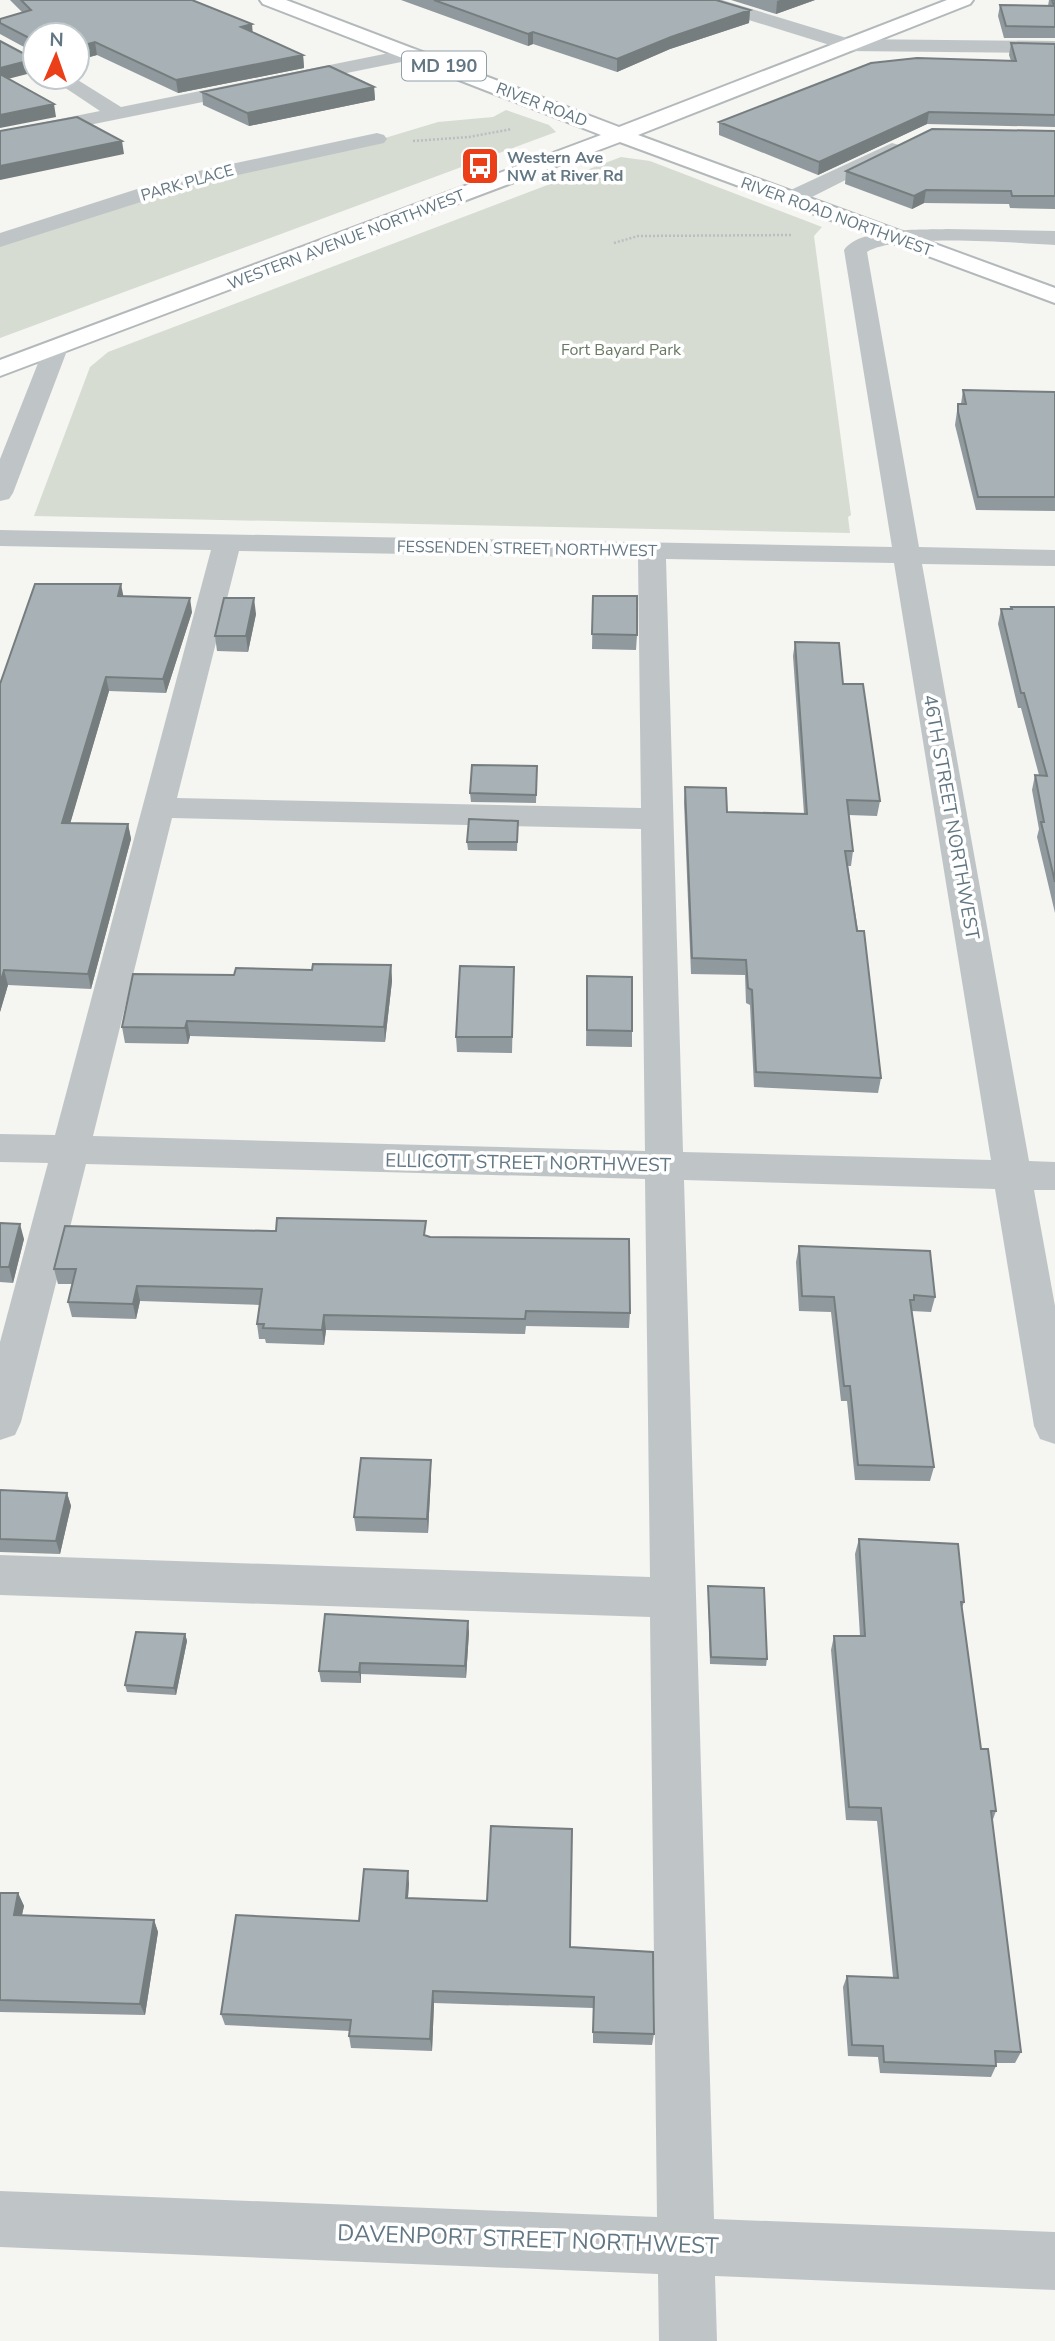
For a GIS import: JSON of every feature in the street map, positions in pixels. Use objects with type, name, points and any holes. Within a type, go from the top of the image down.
[{"type":"main road","name":"RIVER ROAD","points":[[269,0],[619,134]]},
{"type":"main road","name":"WESTERN AVENUE NORTHWEST","points":[[0,369],[964,0]]},
{"type":"main road","name":"RIVER ROAD NORTHWEST","points":[[619,134],[1055,296]]},
{"type":"street","points":[[703,0],[849,45],[1055,47]]},
{"type":"street","points":[[0,137],[414,54]]},
{"type":"street","points":[[82,91],[116,112]]},
{"type":"street","name":"PARK PLACE","points":[[0,240],[192,179],[377,139]]},
{"type":"street","points":[[790,199],[914,139]]},
{"type":"street","points":[[893,237],[1055,238]]},
{"type":"street","name":"46TH STREET NORTHWEST","points":[[893,237],[864,240],[855,250],[1055,1426]]},
{"type":"street","points":[[0,493],[56,348]]},
{"type":"street","name":"FESSENDEN STREET NORTHWEST","points":[[0,538],[1055,558]]},
{"type":"street","points":[[0,1422],[226,542]]},
{"type":"street","points":[[652,550],[667,1166],[688,2341]]},
{"type":"street","points":[[158,808],[659,819]]},
{"type":"street","name":"ELLICOTT STREET NORTHWEST","points":[[0,1148],[1055,1176]]},
{"type":"street","points":[[0,1575],[674,1598]]},
{"type":"street","name":"DAVENPORT STREET NORTHWEST","points":[[0,2219],[1055,2261]]},
{"type":"path","points":[[377,139],[401,142],[524,130]]},
{"type":"path","points":[[614,243],[638,236],[801,236]]},
{"type":"green space","points":[[506,110],[549,125],[556,132],[0,338],[0,245],[186,186],[355,147],[438,122],[493,117]]},
{"type":"green space","name":"Fort Bayard Park","points":[[621,157],[650,161],[822,227],[814,236],[851,515],[848,517],[850,533],[34,516],[90,367],[108,352]]},
{"type":"building","points":[[21,0],[192,0],[252,24],[241,27],[303,55],[176,80],[95,42],[91,43],[91,21],[21,21],[21,34],[0,23],[0,19],[31,10]]},
{"type":"building","points":[[434,0],[716,0],[750,10],[617,59],[533,32],[528,34]]},
{"type":"building","points":[[1052,0],[1055,0],[1055,27],[1006,26],[1000,5],[1054,6]]},
{"type":"building","points":[[0,41],[21,52],[21,63],[0,68]]},
{"type":"building","points":[[1011,43],[1055,44],[1055,115],[929,112],[819,162],[719,122],[871,63],[917,58],[1016,61]]},
{"type":"building","points":[[329,66],[374,87],[247,113],[202,92]]},
{"type":"building","points":[[0,74],[21,86],[21,91],[31,91],[54,104],[0,115]]},
{"type":"building","points":[[77,117],[122,141],[0,166],[0,131]]},
{"type":"building","points":[[932,129],[1055,131],[1055,196],[1012,196],[1011,191],[926,190],[914,196],[846,171]]},
{"type":"building","points":[[963,390],[1055,392],[1055,497],[978,497],[958,412],[958,404],[966,404]]},
{"type":"building","points":[[35,584],[121,584],[118,596],[190,598],[163,679],[106,677],[62,823],[128,824],[88,974],[4,970],[0,984],[0,684]]},
{"type":"building","points":[[593,596],[637,596],[637,635],[592,634]]},
{"type":"building","points":[[224,598],[254,598],[246,636],[215,636]]},
{"type":"building","points":[[1011,607],[1055,607],[1055,882],[1041,822],[1044,822],[1035,775],[1047,776],[1024,693],[1021,693],[1001,609],[1012,609]]},
{"type":"building","points":[[795,642],[839,643],[843,684],[863,684],[880,801],[847,800],[853,851],[845,851],[857,931],[864,931],[881,1078],[756,1072],[752,990],[748,988],[746,960],[692,958],[685,787],[726,788],[727,812],[807,814]]},
{"type":"building","points":[[472,765],[537,766],[536,795],[470,793]]},
{"type":"building","points":[[469,819],[518,821],[517,842],[467,842]]},
{"type":"building","points":[[313,964],[391,965],[384,1027],[187,1021],[185,1028],[122,1027],[133,974],[234,975],[236,968],[312,970]]},
{"type":"building","points":[[460,966],[514,967],[512,1037],[456,1037]]},
{"type":"building","points":[[587,976],[632,977],[632,1031],[587,1030]]},
{"type":"building","points":[[277,1218],[426,1221],[424,1235],[430,1237],[629,1239],[630,1313],[526,1311],[525,1319],[324,1315],[322,1330],[263,1328],[264,1324],[257,1324],[262,1289],[137,1286],[133,1304],[68,1302],[76,1269],[54,1269],[65,1226],[276,1231]]},
{"type":"building","points":[[0,1223],[20,1224],[9,1267],[0,1267]]},
{"type":"building","points":[[799,1246],[930,1251],[935,1297],[914,1295],[914,1300],[910,1300],[934,1467],[858,1465],[850,1386],[844,1386],[834,1297],[802,1296]]},
{"type":"building","points":[[361,1458],[431,1460],[427,1519],[354,1517]]},
{"type":"building","points":[[0,1490],[67,1493],[56,1541],[0,1539]]},
{"type":"building","points":[[859,1539],[958,1544],[964,1602],[961,1602],[981,1749],[988,1749],[996,1811],[991,1811],[1021,2052],[995,2051],[996,2066],[884,2062],[883,2046],[852,2045],[847,1976],[898,1978],[881,1808],[849,1807],[834,1636],[865,1636]]},
{"type":"building","points":[[708,1586],[764,1588],[767,1659],[711,1657]]},
{"type":"building","points":[[325,1614],[468,1621],[465,1666],[360,1663],[359,1672],[319,1671]]},
{"type":"building","points":[[136,1632],[185,1634],[174,1688],[125,1685]]},
{"type":"building","points":[[491,1826],[572,1829],[570,1947],[653,1952],[654,2034],[593,2032],[594,1997],[433,1991],[430,2039],[349,2036],[351,2020],[221,2014],[236,1915],[359,1921],[364,1869],[408,1871],[406,1898],[487,1901]]},
{"type":"building","points":[[0,1893],[18,1893],[14,1915],[154,1920],[140,2004],[0,2000]]},
{"type":"place","name":"Western Ave NW at River Rd","points":[[480,166]]}]
